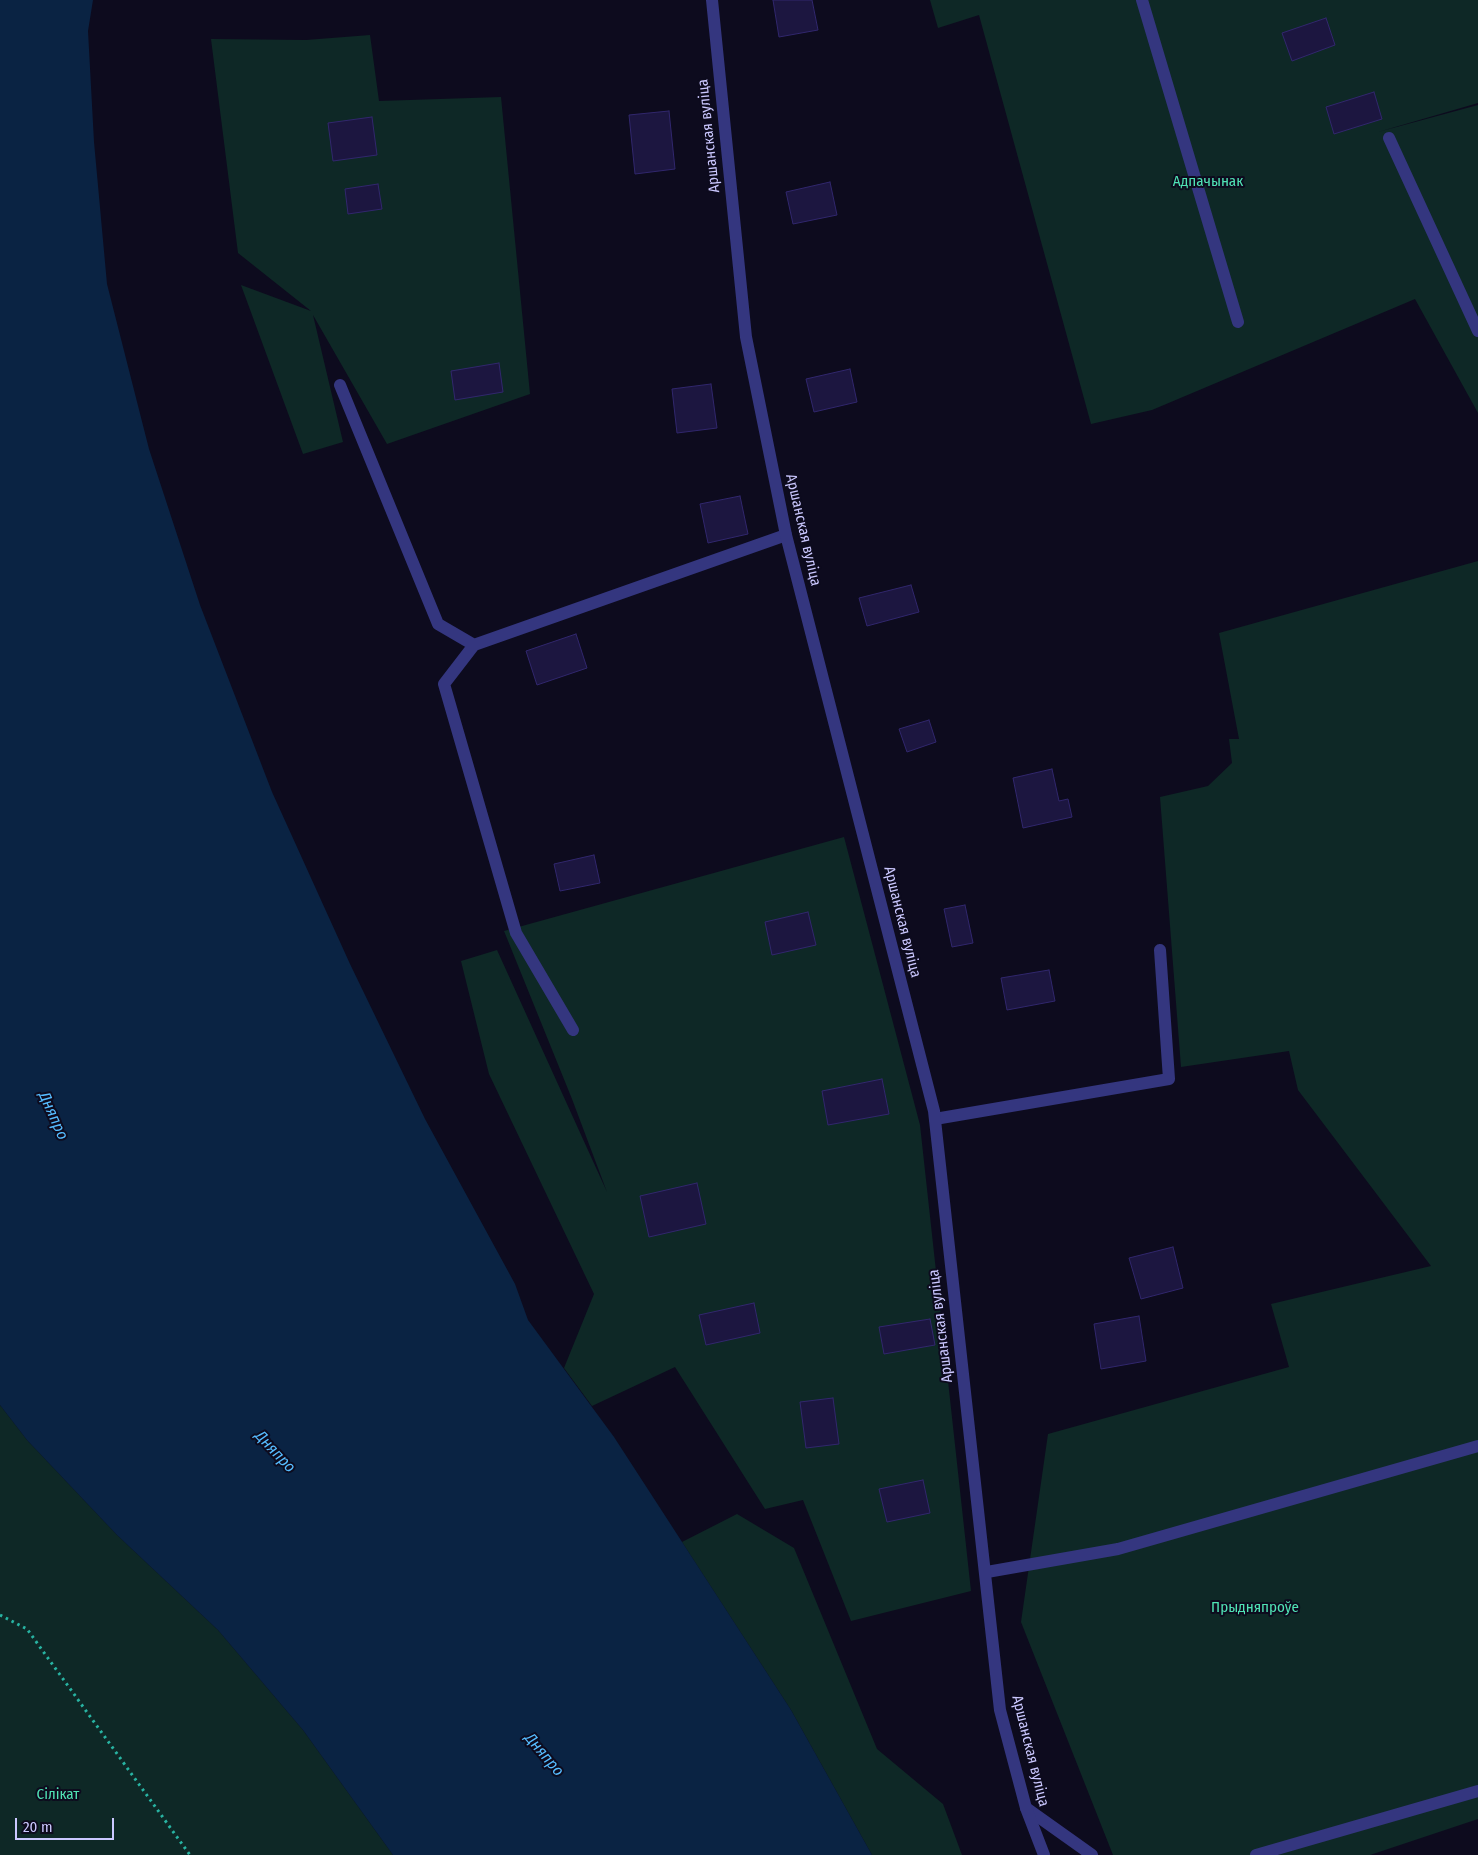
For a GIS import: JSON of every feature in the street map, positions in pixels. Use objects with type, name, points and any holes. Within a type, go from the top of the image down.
[{"type":"street","name":"Аршанская вуліца","points":[[712,0],[746,337],[786,535],[935,1119],[987,1572],[1000,1710],[1026,1808],[1044,1855]]},
{"type":"street","points":[[1142,0],[1238,322]]},
{"type":"street","points":[[1389,138],[1478,331]]},
{"type":"street","points":[[340,385],[438,624],[474,645]]},
{"type":"street","points":[[573,1030],[516,934],[444,684],[474,645],[786,535]]},
{"type":"street","points":[[935,1119],[1169,1079],[1160,950]]},
{"type":"street","points":[[987,1572],[1118,1549],[1478,1446]]},
{"type":"street","points":[[1256,1855],[1478,1791]]},
{"type":"street","points":[[1026,1808],[1092,1855]]},
{"type":"path","points":[[0,1615],[27,1629],[190,1855]]},
{"type":"green space","name":"Адпачынак","points":[[930,0],[1478,0],[1478,103],[1378,132],[1478,105],[1478,413],[1415,299],[1152,410],[1091,424],[979,15],[938,28]]},
{"type":"green space","points":[[370,35],[379,101],[501,97],[530,394],[387,444],[313,315],[343,442],[303,454],[241,285],[311,311],[238,253],[211,39],[306,40]]},
{"type":"green space","name":"Прыдняпроўе","points":[[1478,561],[1478,1819],[1370,1855],[1113,1855],[1021,1622],[1048,1434],[1289,1367],[1271,1304],[1431,1266],[1298,1090],[1289,1051],[1181,1067],[1160,797],[1208,786],[1232,763],[1229,739],[1239,739],[1219,633]]},
{"type":"green space","points":[[844,837],[920,1125],[971,1591],[851,1621],[803,1500],[765,1509],[675,1367],[592,1406],[564,1368],[594,1294],[489,1074],[461,961],[497,950],[607,1192],[572,1099],[504,931]]},
{"type":"green space","name":"Сілікат","points":[[0,1405],[27,1440],[117,1535],[218,1630],[303,1730],[393,1855],[0,1855]]},
{"type":"green space","points":[[737,1514],[794,1548],[877,1749],[943,1804],[962,1855],[872,1855],[791,1710],[682,1542]]},
{"type":"water","name":"Дняпро","points":[[0,0],[93,0],[88,31],[94,142],[107,284],[149,449],[200,605],[272,792],[350,964],[425,1119],[515,1284],[528,1320],[614,1437],[791,1710],[872,1855],[393,1855],[303,1730],[218,1630],[117,1535],[27,1440],[0,1405]]},
{"type":"building","points":[[773,0],[812,0],[818,30],[779,37]]},
{"type":"building","points":[[1326,18],[1335,45],[1292,61],[1282,33]]},
{"type":"building","points":[[1374,92],[1382,119],[1334,134],[1326,107]]},
{"type":"building","points":[[669,111],[675,169],[635,174],[629,115]]},
{"type":"building","points":[[372,117],[377,155],[333,161],[328,123]]},
{"type":"building","points":[[830,182],[837,215],[793,224],[786,192]]},
{"type":"building","points":[[378,184],[382,209],[348,214],[345,189]]},
{"type":"building","points":[[499,363],[503,392],[455,400],[451,371]]},
{"type":"building","points":[[850,369],[857,402],[814,412],[806,379]]},
{"type":"building","points":[[711,384],[717,428],[677,433],[672,389]]},
{"type":"building","points":[[740,496],[748,534],[708,543],[700,504]]},
{"type":"building","points":[[911,585],[919,612],[867,626],[859,598]]},
{"type":"building","points":[[576,634],[587,668],[537,685],[526,651]]},
{"type":"building","points":[[929,720],[936,742],[907,752],[899,729]]},
{"type":"building","points":[[1052,769],[1059,801],[1068,799],[1072,817],[1023,828],[1013,778]]},
{"type":"building","points":[[594,855],[600,883],[560,891],[554,864]]},
{"type":"building","points":[[965,905],[973,943],[952,947],[944,909]]},
{"type":"building","points":[[808,912],[816,945],[772,955],[765,922]]},
{"type":"building","points":[[1049,970],[1055,1001],[1007,1010],[1001,978]]},
{"type":"building","points":[[882,1079],[889,1114],[828,1125],[822,1091]]},
{"type":"building","points":[[697,1183],[706,1224],[649,1237],[640,1196]]},
{"type":"building","points":[[1173,1247],[1183,1288],[1141,1299],[1129,1258]]},
{"type":"building","points":[[754,1303],[760,1333],[706,1345],[699,1315]]},
{"type":"building","points":[[1139,1316],[1146,1361],[1101,1369],[1094,1324]]},
{"type":"building","points":[[930,1319],[935,1345],[884,1354],[879,1327]]},
{"type":"building","points":[[833,1398],[839,1444],[806,1448],[800,1402]]},
{"type":"building","points":[[923,1480],[930,1513],[887,1522],[879,1489]]}]
